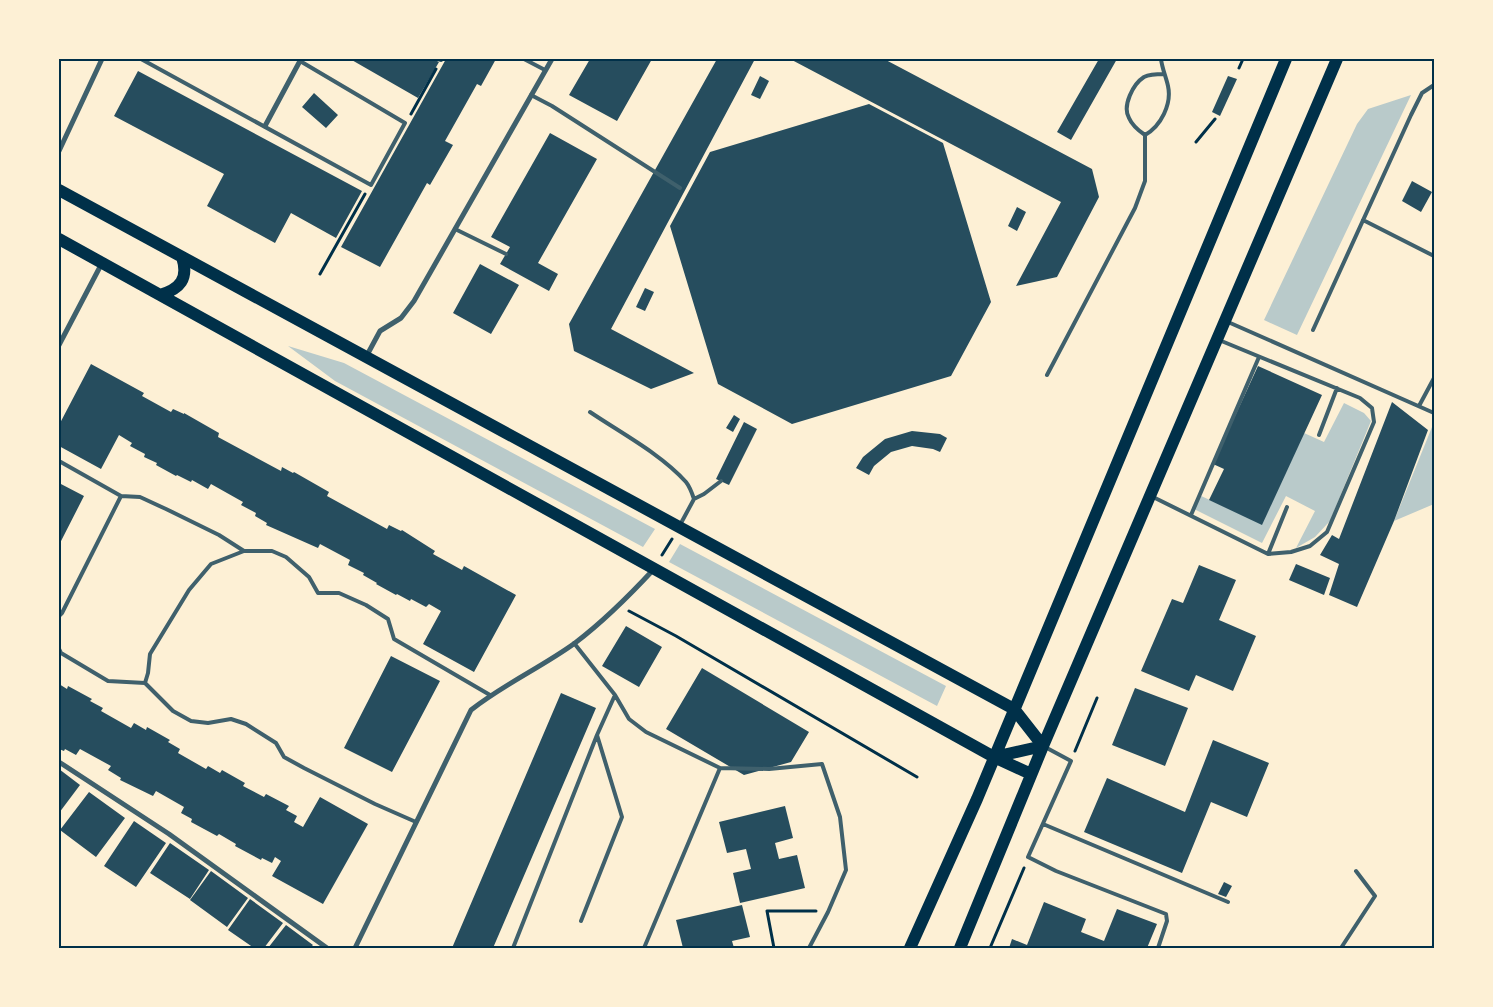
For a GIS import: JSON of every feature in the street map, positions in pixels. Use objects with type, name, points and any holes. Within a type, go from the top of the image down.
[{"type":"main road","points":[[910,948],[977,800],[1286,59]]},
{"type":"main road","points":[[960,948],[1031,774],[1337,59]]},
{"type":"main road","points":[[59,190],[1014,709],[1043,746]]},
{"type":"main road","points":[[59,239],[994,757],[1031,774]]},
{"type":"main road","points":[[160,295],[172,291],[181,282],[185,270],[182,257]]},
{"type":"main road","points":[[994,757],[1043,746]]},
{"type":"street","points":[[59,151],[102,59]]},
{"type":"street","points":[[366,357],[380,331],[401,318],[414,301],[552,59]]},
{"type":"street","points":[[265,126],[300,60]]},
{"type":"street","points":[[59,345],[102,263]]},
{"type":"street","points":[[355,948],[471,710],[490,695],[574,643],[619,606],[654,569]]},
{"type":"street","points":[[59,762],[169,834],[327,948]]},
{"type":"lane","points":[[141,59],[371,185],[405,123],[300,60]]},
{"type":"lane","points":[[524,59],[545,70]]},
{"type":"lane","points":[[1145,135],[1156,127],[1166,110],[1168,86],[1161,59]]},
{"type":"lane","points":[[1145,135],[1128,118],[1126,110],[1128,101],[1136,85],[1144,77],[1153,74],[1164,74]]},
{"type":"lane","points":[[1313,330],[1422,93],[1434,85]]},
{"type":"lane","points":[[531,95],[552,106],[680,188]]},
{"type":"lane","points":[[1047,375],[1135,208],[1145,181],[1145,135]]},
{"type":"lane","points":[[1363,220],[1434,256]]},
{"type":"lane","points":[[455,229],[506,254]]},
{"type":"lane","points":[[1226,321],[1434,413]]},
{"type":"lane","points":[[1150,496],[1268,554],[1291,552],[1310,546],[1327,532],[1374,422],[1372,408],[1360,398],[1217,339]]},
{"type":"lane","points":[[1191,515],[1259,357]]},
{"type":"lane","points":[[1419,406],[1434,378]]},
{"type":"lane","points":[[1320,435],[1337,388]]},
{"type":"lane","points":[[590,412],[666,464],[686,482],[692,490],[694,499]]},
{"type":"lane","points":[[59,461],[121,496],[140,498],[166,509],[219,535],[244,551]]},
{"type":"lane","points":[[679,527],[694,499],[721,482]]},
{"type":"lane","points":[[59,616],[121,496]]},
{"type":"lane","points":[[1268,554],[1287,507]]},
{"type":"lane","points":[[144,683],[148,673],[150,654],[189,590],[211,564],[244,551],[272,551],[286,557],[309,577],[318,593],[339,593],[366,605],[388,619],[394,639],[490,695]]},
{"type":"lane","points":[[574,643],[615,695],[629,719],[646,732],[720,768],[769,769],[822,764],[840,817],[846,870],[828,912],[809,948]]},
{"type":"lane","points":[[59,650],[108,681],[144,683],[173,711],[191,721],[208,723],[231,719],[246,724],[276,743],[284,757],[375,804],[416,822]]},
{"type":"lane","points":[[513,948],[615,695]]},
{"type":"lane","points":[[582,920],[622,817],[597,736]]},
{"type":"lane","points":[[1043,746],[1071,761],[1028,858],[1056,871],[1166,914],[1167,921],[1158,948]]},
{"type":"lane","points":[[644,948],[720,768]]},
{"type":"lane","points":[[1043,824],[1228,902]]},
{"type":"lane","points":[[1341,948],[1375,896],[1356,870]]},
{"type":"path","points":[[405,123],[441,59]]},
{"type":"path","points":[[1239,68],[1243,59]]},
{"type":"path","points":[[1196,142],[1215,119]]},
{"type":"path","points":[[320,274],[371,185]]},
{"type":"path","points":[[654,569],[679,527]]},
{"type":"path","points":[[619,606],[676,636],[917,777]]},
{"type":"path","points":[[1071,761],[1098,698]]},
{"type":"path","points":[[990,948],[1028,858]]},
{"type":"path","points":[[774,948],[767,911],[828,912]]},
{"type":"shaded area","points":[[1411,95],[1297,335],[1264,320],[1357,124],[1368,109]]},
{"type":"shaded area","points":[[288,346],[344,363],[655,529],[643,547],[335,381]]},
{"type":"shaded area","points":[[1344,403],[1364,413],[1371,421],[1330,521],[1315,537],[1296,548],[1315,511],[1286,496],[1262,543],[1192,508],[1199,495],[1262,524],[1304,433],[1324,442]]},
{"type":"shaded area","points":[[1432,427],[1434,428],[1434,504],[1394,521]]},
{"type":"shaded area","points":[[680,544],[946,686],[937,706],[669,562]]},
{"type":"building","points":[[350,59],[433,59],[439,62],[418,98]]},
{"type":"building","points":[[446,59],[496,59],[481,86],[477,84],[445,141],[453,145],[430,185],[427,183],[380,267],[341,247]]},
{"type":"building","points":[[590,59],[652,59],[617,121],[569,95]]},
{"type":"building","points":[[717,59],[755,59],[611,329],[694,373],[651,389],[574,351],[569,324]]},
{"type":"building","points":[[790,59],[884,59],[1092,169],[1099,197],[1057,277],[1016,286],[1061,202]]},
{"type":"building","points":[[1099,59],[1117,59],[1071,140],[1057,132]]},
{"type":"building","points":[[138,71],[362,191],[336,238],[291,213],[275,243],[207,206],[224,174],[114,116]]},
{"type":"building","points":[[760,76],[769,81],[760,99],[751,95]]},
{"type":"building","points":[[1228,76],[1237,79],[1220,116],[1212,112]]},
{"type":"building","points":[[314,93],[338,115],[326,128],[302,107]]},
{"type":"building","points":[[869,104],[943,143],[991,302],[951,376],[792,424],[718,384],[670,226],[710,152]]},
{"type":"building","points":[[550,133],[597,159],[538,263],[558,274],[549,291],[500,264],[510,247],[491,237]]},
{"type":"building","points":[[1412,181],[1432,192],[1421,212],[1402,201]]},
{"type":"building","points":[[1017,207],[1026,212],[1017,231],[1008,226]]},
{"type":"building","points":[[480,264],[519,285],[491,334],[453,313]]},
{"type":"building","points":[[645,288],[654,292],[645,311],[636,307]]},
{"type":"building","points":[[91,364],[144,393],[142,396],[171,412],[173,409],[184,413],[219,433],[218,437],[281,471],[282,467],[294,472],[329,492],[327,496],[387,529],[389,525],[402,530],[435,551],[433,554],[462,570],[464,566],[516,595],[474,672],[423,644],[441,611],[429,604],[426,607],[411,599],[410,601],[376,584],[363,575],[364,573],[348,565],[350,560],[320,544],[318,548],[266,525],[267,523],[255,516],[256,513],[241,505],[243,502],[211,484],[208,489],[192,480],[191,482],[176,476],[144,457],[145,454],[130,446],[132,443],[119,435],[101,469],[59,446],[59,425]]},
{"type":"building","points":[[1258,366],[1322,395],[1262,525],[1209,500],[1224,469],[1213,464]]},
{"type":"building","points":[[1392,402],[1428,430],[1394,521],[1357,607],[1329,595],[1339,564],[1320,555],[1332,535],[1339,539]]},
{"type":"building","points":[[734,415],[740,419],[733,432],[726,428]]},
{"type":"building","points":[[744,422],[757,429],[729,485],[716,479]]},
{"type":"building","points":[[912,431],[940,434],[947,438],[940,452],[912,446],[891,452],[874,466],[869,475],[856,468],[863,457],[885,439]]},
{"type":"building","points":[[59,483],[84,496],[59,545]]},
{"type":"building","points":[[1296,564],[1330,578],[1324,595],[1289,580]]},
{"type":"building","points":[[1199,565],[1236,580],[1219,620],[1256,636],[1233,691],[1196,675],[1189,691],[1141,671],[1172,599],[1183,603]]},
{"type":"building","points":[[626,626],[662,647],[639,687],[602,666]]},
{"type":"building","points":[[391,656],[440,681],[392,772],[344,748]]},
{"type":"building","points":[[702,668],[809,732],[791,762],[744,775],[666,729]]},
{"type":"building","points":[[59,684],[67,689],[68,686],[92,699],[90,701],[103,708],[101,711],[131,728],[134,723],[146,730],[147,727],[170,740],[168,742],[180,749],[178,753],[206,769],[208,766],[220,773],[222,770],[245,783],[243,786],[264,797],[266,794],[289,806],[286,810],[297,816],[294,822],[303,827],[320,797],[368,824],[323,904],[272,876],[281,861],[275,857],[272,863],[262,858],[261,860],[235,846],[236,844],[219,834],[217,836],[191,822],[192,819],[181,813],[184,807],[156,791],[153,796],[120,780],[121,778],[108,770],[111,766],[80,749],[76,755],[65,749],[64,751],[59,749]]},
{"type":"building","points":[[1135,688],[1188,708],[1165,766],[1112,745]]},
{"type":"building","points":[[561,693],[596,708],[493,948],[452,948]]},
{"type":"building","points":[[1213,740],[1269,763],[1247,817],[1211,802],[1182,873],[1084,832],[1107,778],[1185,812]]},
{"type":"building","points":[[59,769],[80,785],[59,813]]},
{"type":"building","points":[[89,792],[125,818],[96,857],[60,830]]},
{"type":"building","points":[[785,806],[793,838],[775,843],[779,859],[797,855],[805,888],[740,903],[733,873],[751,869],[746,849],[727,853],[719,822]]},
{"type":"building","points":[[134,821],[166,843],[136,887],[104,866]]},
{"type":"building","points":[[170,843],[209,870],[190,899],[150,873]]},
{"type":"building","points":[[211,871],[248,898],[227,927],[190,900]]},
{"type":"building","points":[[1224,882],[1232,886],[1226,897],[1218,894]]},
{"type":"building","points":[[250,899],[283,923],[264,948],[254,948],[228,930]]},
{"type":"building","points":[[1044,902],[1086,919],[1081,932],[1104,941],[1117,909],[1157,924],[1147,948],[1009,948],[1012,939],[1027,945]]},
{"type":"building","points":[[742,905],[750,937],[732,941],[734,948],[683,948],[676,920]]},
{"type":"building","points":[[286,925],[313,945],[310,948],[268,948]]}]
